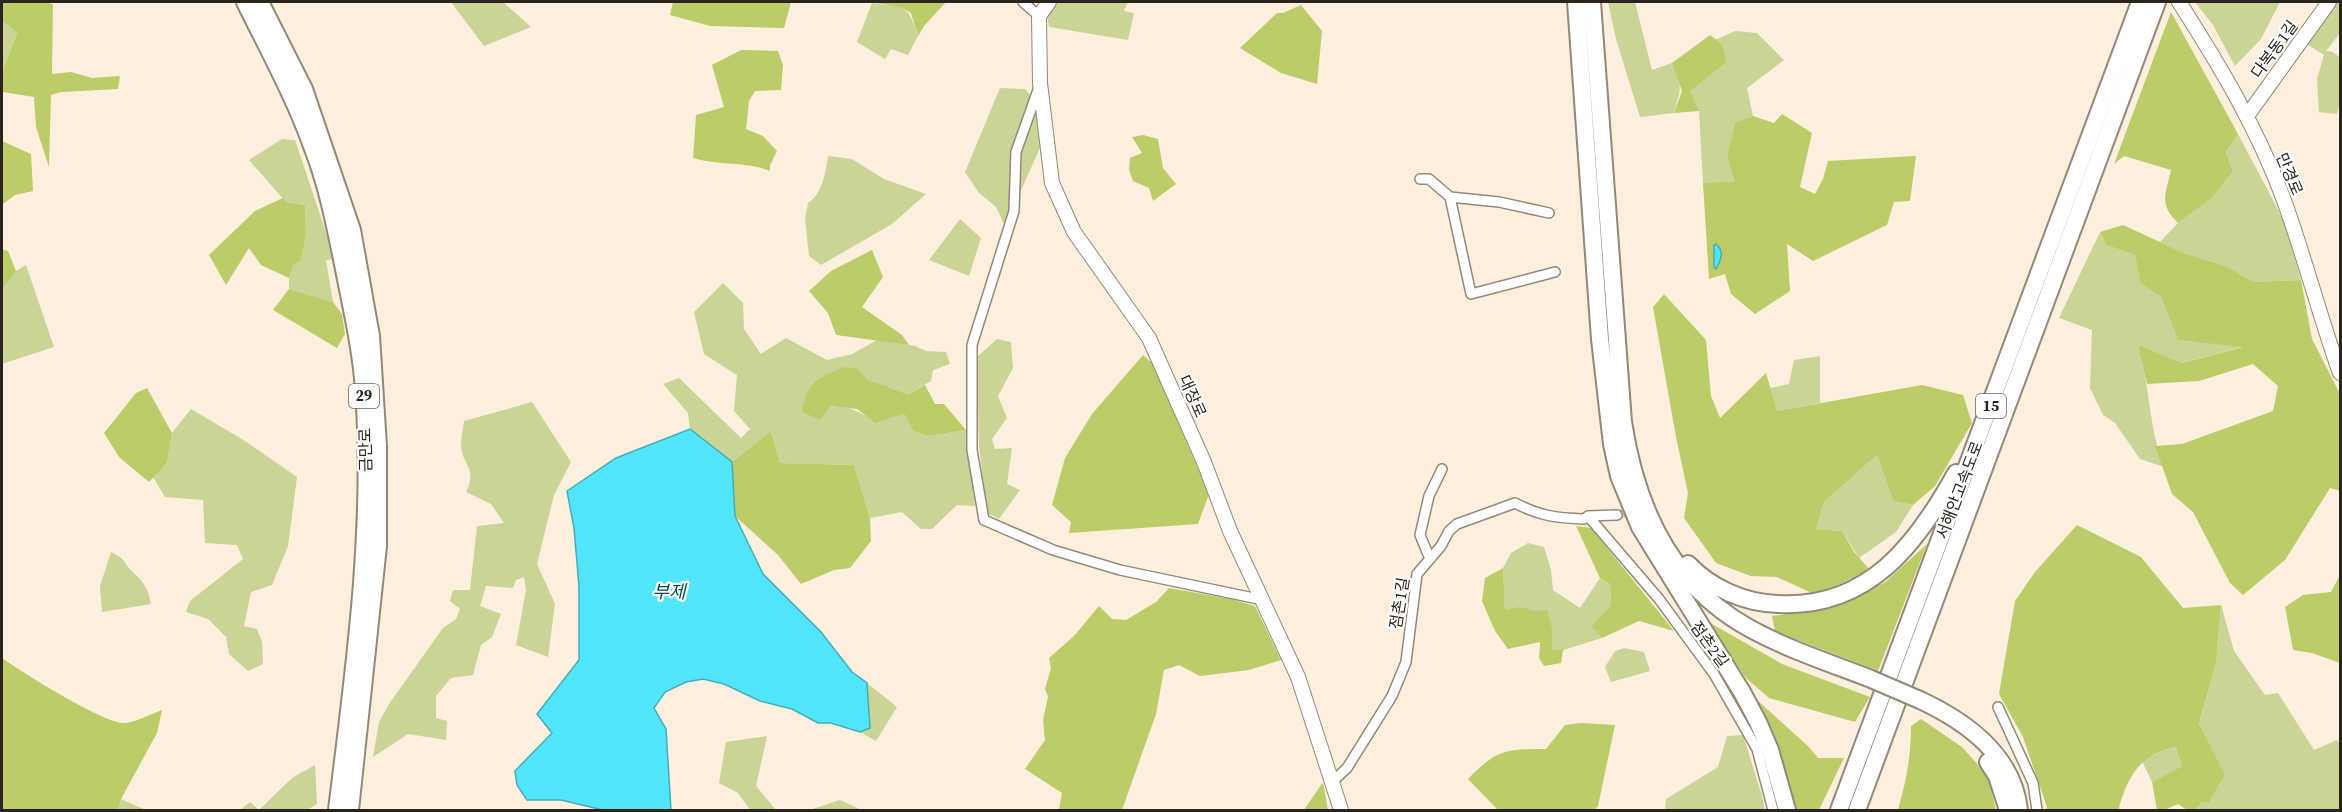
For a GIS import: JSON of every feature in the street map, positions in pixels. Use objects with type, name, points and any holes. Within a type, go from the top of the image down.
[{"type":"highway","name":"금만로","points":[[245,2],[313,147],[332,213],[357,336],[364,388],[365,543],[337,810]]},
{"type":"highway","name":"금만로","points":[[260,2],[304,89],[352,230],[371,336],[378,446],[378,546],[350,810]]},
{"type":"highway","points":[[1576,2],[1600,339],[1612,444],[1627,500],[1653,548],[1758,722],[1770,750],[1787,810]]},
{"type":"highway","points":[[1592,2],[1619,386],[1627,450],[1642,500],[1654,529],[1670,556],[1688,579],[1725,612],[1776,641],[1869,684]]},
{"type":"highway","name":"서해안고속도로","points":[[1839,810],[2140,2]]},
{"type":"highway","name":"서해안고속도로","points":[[1857,810],[2157,2]]},
{"type":"highway","points":[[1642,500],[1657,525],[1684,560],[1695,572],[1719,588],[1746,600],[1769,604],[1793,605],[1820,602],[1867,582],[1908,546],[1935,510],[1985,420]]},
{"type":"highway","points":[[1653,548],[1698,599],[1730,626],[1775,650],[1869,684],[1962,722],[1998,756],[2011,778],[2019,810]]},
{"type":"highway","points":[[1871,810],[1897,704]]},
{"type":"highway","points":[[1918,704],[1980,752],[1997,776],[2008,810]]},
{"type":"street","points":[[1023,2],[1039,16],[1049,2]]},
{"type":"street","name":"만경로","points":[[2179,2],[2215,57],[2247,116],[2285,202],[2340,373]]},
{"type":"street","name":"다복동1길","points":[[2247,116],[2329,2]]},
{"type":"street","name":"대장로","points":[[1039,16],[1040,83],[1052,183],[1074,232],[1149,338],[1204,462],[1230,531],[1298,677],[1341,810]]},
{"type":"street","points":[[1040,83],[1016,152],[1014,211],[972,345],[972,450],[984,520],[1053,550],[1120,570],[1263,600]]},
{"type":"street","points":[[1420,179],[1429,179],[1450,196],[1498,202],[1549,213]]},
{"type":"street","points":[[1450,196],[1471,294],[1555,272]]},
{"type":"street","points":[[1430,560],[1420,535],[1430,496],[1442,469]]},
{"type":"street","name":"점촌1길","points":[[1333,781],[1347,768],[1392,696],[1406,662],[1417,574],[1442,546],[1449,531],[1457,524],[1515,503],[1534,513],[1556,518],[1584,519],[1587,516],[1617,515]]},
{"type":"street","name":"점촌2길","points":[[1587,516],[1659,599],[1714,674],[1757,749],[1773,810]]},
{"type":"street","points":[[1998,707],[2033,783],[2037,810]]},
{"type":"green space","points":[[2,2],[48,2],[53,5],[52,74],[71,72],[92,78],[120,76],[118,89],[61,92],[51,95],[49,167],[36,127],[34,97],[3,92],[2,95],[2,72],[17,33],[2,20]]},
{"type":"green space","points":[[451,2],[503,2],[531,27],[484,46]]},
{"type":"green space","points":[[673,2],[791,2],[784,28],[710,26],[670,15]]},
{"type":"green space","points":[[872,2],[946,2],[918,36],[911,13],[903,8]]},
{"type":"green space","points":[[1057,2],[1128,2],[1124,11],[1134,13],[1128,40],[1049,27],[1047,15]]},
{"type":"green space","points":[[1608,2],[1635,2],[1652,70],[1672,63],[1680,88],[1674,113],[1640,117],[1616,39]]},
{"type":"green space","points":[[2195,2],[2280,2],[2261,39],[2235,66],[2213,25]]},
{"type":"green space","points":[[2333,2],[2340,2],[2340,33],[2326,51],[2333,52],[2340,58],[2340,101],[2337,114],[2319,112],[2317,79],[2324,55],[2307,44],[2310,35]]},
{"type":"green space","points":[[872,3],[899,7],[908,12],[918,36],[908,55],[891,49],[885,59],[857,42]]},
{"type":"green space","points":[[1301,5],[1322,31],[1317,84],[1281,73],[1240,48],[1277,13],[1283,13]]},
{"type":"green space","points":[[2171,12],[2238,134],[2226,152],[2233,171],[2212,198],[2178,223],[2168,210],[2165,198],[2171,170],[2124,156],[2114,164]]},
{"type":"green space","points":[[2,20],[17,33],[2,72]]},
{"type":"green space","points":[[1735,31],[1757,33],[1784,60],[1747,88],[1753,116],[1735,124],[1727,156],[1734,183],[1703,183],[1699,111],[1689,91],[1727,62],[1723,45],[1715,40]]},
{"type":"green space","points":[[1710,35],[1723,45],[1727,62],[1690,91],[1699,111],[1674,113],[1682,91],[1672,63]]},
{"type":"green space","points":[[741,50],[778,51],[783,65],[781,90],[755,91],[749,101],[746,129],[763,136],[777,151],[770,165],[770,171],[752,166],[693,158],[696,115],[724,107],[712,65]]},
{"type":"green space","points":[[1000,88],[1025,89],[1037,103],[1040,148],[1005,226],[996,207],[979,193],[965,172]]},
{"type":"green space","points":[[1782,114],[1812,133],[1800,187],[1815,194],[1823,179],[1828,161],[1916,156],[1910,201],[1894,202],[1887,225],[1813,261],[1787,244],[1790,291],[1755,314],[1731,294],[1725,274],[1709,279],[1703,183],[1734,182],[1727,156],[1735,123],[1753,116],[1774,123]]},
{"type":"green space","points":[[2238,134],[2285,223],[2301,280],[2254,282],[2226,266],[2186,254],[2160,242],[2178,223],[2212,198],[2233,171],[2226,152]]},
{"type":"green space","points":[[1143,135],[1158,139],[1163,168],[1176,184],[1153,201],[1149,188],[1133,181],[1129,170],[1130,158],[1142,153],[1132,137]]},
{"type":"green space","points":[[282,139],[295,140],[335,259],[326,260],[333,302],[289,289],[293,264],[301,260],[306,236],[305,205],[286,202],[249,160]]},
{"type":"green space","points":[[2,141],[31,154],[33,191],[15,195],[3,204]]},
{"type":"green space","points":[[828,156],[852,159],[884,179],[926,194],[892,224],[821,265],[809,256],[805,219],[808,203],[817,194],[822,182]]},
{"type":"green space","points":[[283,198],[286,202],[305,205],[306,236],[301,260],[293,265],[289,278],[261,265],[249,248],[226,285],[209,255],[255,211]]},
{"type":"green space","points":[[960,219],[981,238],[969,276],[929,260]]},
{"type":"green space","points":[[2123,225],[2186,254],[2226,266],[2254,282],[2301,280],[2312,339],[2340,394],[2340,491],[2330,488],[2285,560],[2243,595],[2230,583],[2193,512],[2172,494],[2155,446],[2182,444],[2273,411],[2278,386],[2253,364],[2199,381],[2147,384],[2138,345],[2182,363],[2243,347],[2178,340],[2161,297],[2140,283],[2135,255],[2106,245],[2100,232]]},
{"type":"green space","points":[[2100,232],[2106,245],[2135,255],[2140,283],[2161,297],[2178,340],[2245,346],[2182,363],[2138,346],[2155,438],[2164,467],[2140,459],[2115,423],[2103,415],[2090,388],[2092,330],[2059,318]]},
{"type":"green space","points":[[2,249],[8,251],[16,271],[2,289]]},
{"type":"green space","points":[[872,250],[883,277],[862,307],[902,335],[909,345],[836,335],[828,313],[809,291],[831,271]]},
{"type":"green space","points":[[26,265],[54,347],[2,364],[2,286],[16,271]]},
{"type":"green space","points":[[723,283],[743,303],[744,329],[761,354],[786,338],[827,360],[852,354],[877,340],[915,346],[926,351],[946,352],[950,364],[933,370],[931,381],[909,394],[869,381],[858,369],[820,378],[810,389],[801,411],[823,407],[848,408],[875,422],[904,414],[913,431],[928,436],[966,430],[975,506],[957,505],[932,529],[921,529],[902,512],[870,518],[854,465],[780,463],[771,431],[732,462],[690,429],[688,413],[663,384],[679,378],[741,438],[750,429],[734,411],[737,375],[704,354],[694,312]]},
{"type":"green space","points":[[289,289],[333,302],[342,314],[345,334],[337,348],[273,310]]},
{"type":"green space","points":[[1664,294],[1706,340],[1711,396],[1720,418],[1766,373],[1777,411],[1922,385],[1963,395],[1972,423],[1935,486],[1913,505],[1893,501],[1877,455],[1824,502],[1816,529],[1842,531],[1854,552],[1870,570],[1816,595],[1777,577],[1751,576],[1716,563],[1684,518],[1688,493],[1653,307]]},
{"type":"green space","points":[[997,339],[1011,342],[1013,368],[998,396],[1007,418],[992,439],[995,449],[1012,448],[1007,484],[1020,490],[999,519],[987,513],[979,446],[977,357]]},
{"type":"green space","points":[[1143,355],[1152,363],[1209,494],[1198,524],[1069,533],[1071,522],[1052,505],[1065,458],[1092,414]]},
{"type":"green space","points":[[1820,356],[1820,403],[1777,411],[1770,388],[1789,384],[1794,360]]},
{"type":"green space","points":[[844,367],[858,369],[869,381],[909,394],[925,385],[935,404],[944,404],[966,430],[928,436],[913,431],[904,414],[875,423],[857,409],[831,406],[819,420],[801,411],[807,393],[815,382]]},
{"type":"green space","points":[[147,388],[172,433],[167,463],[149,482],[119,457],[104,433],[136,393]]},
{"type":"green space","points":[[532,402],[571,462],[554,495],[537,564],[555,604],[548,657],[516,645],[526,590],[524,577],[516,580],[513,588],[486,586],[480,606],[501,614],[492,637],[481,645],[473,675],[451,678],[436,696],[436,718],[447,721],[446,740],[408,734],[373,757],[379,722],[389,704],[443,628],[456,619],[460,609],[450,601],[453,590],[470,590],[477,526],[504,523],[491,504],[466,492],[470,472],[461,446],[464,421]]},
{"type":"green space","points":[[191,409],[245,441],[297,477],[288,546],[272,585],[251,592],[244,626],[257,629],[262,642],[263,664],[248,671],[229,654],[226,637],[208,619],[186,612],[190,601],[243,559],[237,545],[205,543],[203,500],[165,497],[153,477],[167,463],[172,433]]},
{"type":"green space","points":[[771,431],[780,463],[854,465],[870,518],[871,541],[850,568],[834,570],[801,584],[778,555],[735,516],[732,462]]},
{"type":"green space","points":[[1877,455],[1893,501],[1913,505],[1896,532],[1859,558],[1842,531],[1816,529],[1824,502]]},
{"type":"green space","points":[[2077,525],[2141,557],[2183,608],[2221,605],[2216,663],[2199,724],[2225,774],[2209,802],[2202,802],[2194,810],[2187,810],[2178,804],[2164,810],[2157,810],[2152,782],[2182,766],[2176,747],[2157,753],[2143,762],[2124,792],[2119,810],[2046,810],[2047,807],[2023,737],[1999,694],[2015,601],[2035,572]]},
{"type":"green space","points":[[1576,526],[1591,528],[1674,631],[1639,621],[1602,638],[1591,626],[1611,605],[1610,584],[1600,578]]},
{"type":"green space","points":[[1528,543],[1544,547],[1551,570],[1553,590],[1580,608],[1600,578],[1610,584],[1611,605],[1591,626],[1602,638],[1563,650],[1552,651],[1552,629],[1541,618],[1526,609],[1505,610],[1503,568],[1511,553]]},
{"type":"green space","points":[[1927,544],[1878,671],[1775,631],[1772,616],[1831,608],[1884,583]]},
{"type":"green space","points":[[111,552],[122,559],[142,582],[147,589],[151,604],[102,612],[100,586]]},
{"type":"green space","points":[[1503,568],[1505,610],[1520,607],[1535,611],[1547,610],[1552,629],[1552,650],[1563,650],[1561,663],[1544,666],[1539,658],[1540,642],[1508,649],[1495,631],[1482,601],[1485,578]]},
{"type":"green space","points":[[2340,575],[2340,663],[2312,653],[2293,650],[2285,607],[2303,595],[2331,592]]},
{"type":"green space","points":[[1169,588],[1231,599],[1255,606],[1281,660],[1249,670],[1200,676],[1179,665],[1164,670],[1156,714],[1122,810],[1059,810],[1062,793],[1025,769],[1045,740],[1043,720],[1048,697],[1045,689],[1051,668],[1049,658],[1074,636],[1099,606],[1112,619],[1126,620],[1156,602]]},
{"type":"green space","points":[[2221,605],[2234,651],[2265,695],[2278,693],[2314,750],[2337,740],[2340,745],[2340,810],[2194,810],[2225,774],[2199,725],[2216,663]]},
{"type":"green space","points":[[1705,620],[1782,664],[1870,697],[1855,722],[1769,698],[1746,678]]},
{"type":"green space","points":[[1624,648],[1644,652],[1650,671],[1611,682],[1605,667],[1615,651]]},
{"type":"green space","points":[[2,658],[83,707],[116,722],[131,722],[162,710],[157,733],[121,799],[118,810],[2,810]]},
{"type":"green space","points":[[867,683],[897,707],[876,741],[860,732],[870,727]]},
{"type":"green space","points":[[1757,700],[1808,746],[1818,758],[1844,758],[1819,810],[1794,810]]},
{"type":"green space","points":[[1921,719],[1962,747],[1988,776],[1996,810],[1898,810],[1907,769],[1911,726]]},
{"type":"green space","points":[[1581,723],[1615,725],[1598,806],[1595,810],[1498,810],[1468,779],[1495,756],[1521,749],[1546,749],[1565,725]]},
{"type":"green space","points":[[1743,735],[1765,810],[1665,810],[1666,799],[1718,767],[1727,736]]},
{"type":"green space","points":[[767,736],[756,786],[776,810],[750,810],[738,793],[719,783],[726,742]]},
{"type":"green space","points":[[2176,747],[2182,766],[2152,782],[2142,761]]},
{"type":"green space","points":[[315,765],[317,804],[307,810],[259,810],[292,778]]},
{"type":"green space","points":[[1323,782],[1328,810],[1304,810]]},
{"type":"green space","points":[[121,799],[146,810],[118,810]]},
{"type":"green space","points":[[840,800],[862,810],[809,810]]},
{"type":"green space","points":[[250,802],[259,810],[240,810]]},
{"type":"water","points":[[1716,244],[1721,253],[1721,259],[1716,269],[1714,267],[1714,245]]},
{"type":"water","name":"부제","points":[[690,429],[732,462],[735,516],[763,574],[821,632],[852,672],[867,683],[870,728],[860,732],[831,723],[818,723],[792,709],[760,701],[724,684],[703,679],[686,682],[665,692],[654,708],[666,729],[671,810],[603,810],[561,800],[527,800],[517,785],[515,771],[552,733],[537,714],[579,660],[579,586],[574,528],[567,491],[616,458]]},
{"type":"tunnel","points":[[1617,515],[1656,504]]}]
